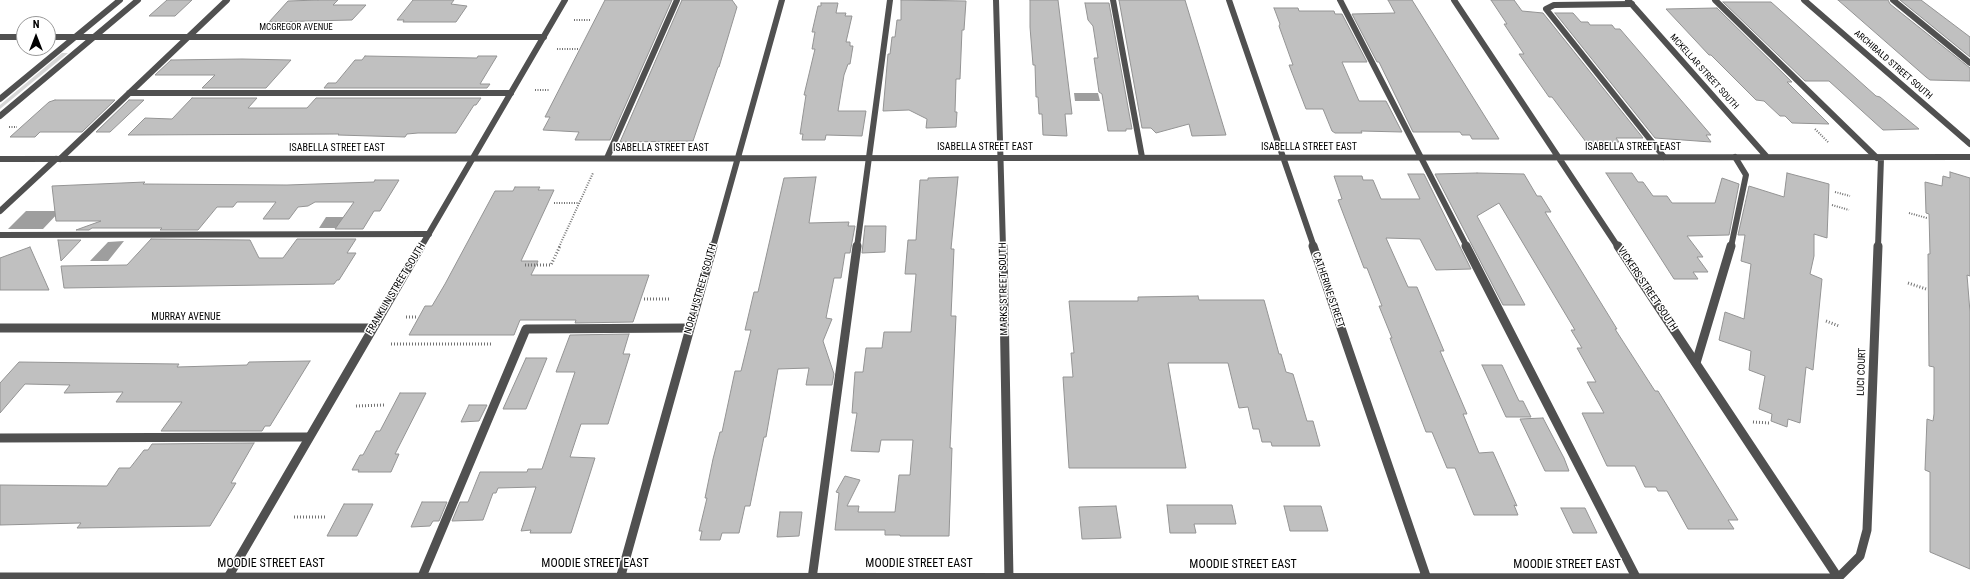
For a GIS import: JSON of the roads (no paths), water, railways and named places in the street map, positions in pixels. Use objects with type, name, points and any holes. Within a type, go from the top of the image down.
[{"type":"street","points":[[0,99],[120,0]]},
{"type":"street","points":[[0,116],[138,0]]},
{"type":"street","points":[[0,211],[58,159],[227,0]]},
{"type":"street","name":"FRANKLIN STREET SOUTH","points":[[228,578],[372,328],[565,0]]},
{"type":"street","points":[[607,158],[677,0]]},
{"type":"street","name":"NORAH STREET SOUTH","points":[[620,578],[782,0]]},
{"type":"street","points":[[812,578],[890,0]]},
{"type":"street","name":"MARKS STREET SOUTH","points":[[996,0],[1001,157],[1009,578]]},
{"type":"street","points":[[1113,0],[1142,157]]},
{"type":"street","name":"CATHERINE STREET","points":[[1229,0],[1427,579]]},
{"type":"street","points":[[1340,0],[1419,158],[1637,579]]},
{"type":"street","name":"VICKERS STREET SOUTH","points":[[1454,0],[1838,578]]},
{"type":"street","points":[[1715,0],[1879,158]]},
{"type":"street","name":"ARCHIBALD STREET SOUTH","points":[[1804,0],[1970,144]]},
{"type":"street","points":[[1893,0],[1970,63]]},
{"type":"street","points":[[1630,2],[1554,5],[1546,9],[1664,157]]},
{"type":"street","name":"MCKELLAR STREET SOUTH","points":[[1630,2],[1767,157]]},
{"type":"street","points":[[0,37],[16,37]]},
{"type":"street","name":"MCGREGOR AVENUE","points":[[56,37],[544,37]]},
{"type":"street","points":[[129,93],[511,93]]},
{"type":"street","name":"ISABELLA STREET EAST","points":[[0,159],[474,157],[1970,157]]},
{"type":"street","points":[[1696,363],[1728,259],[1746,175],[1735,157]]},
{"type":"street","name":"LUCI COURT","points":[[1838,578],[1860,556],[1867,530],[1879,158]]},
{"type":"street","points":[[0,235],[428,234]]},
{"type":"street","name":"MURRAY AVENUE","points":[[0,328],[372,328]]},
{"type":"street","points":[[421,578],[526,329],[689,328]]},
{"type":"street","points":[[0,438],[309,437]]},
{"type":"street","name":"MOODIE STREET EAST","points":[[0,577],[1427,579],[1838,578]]}]
